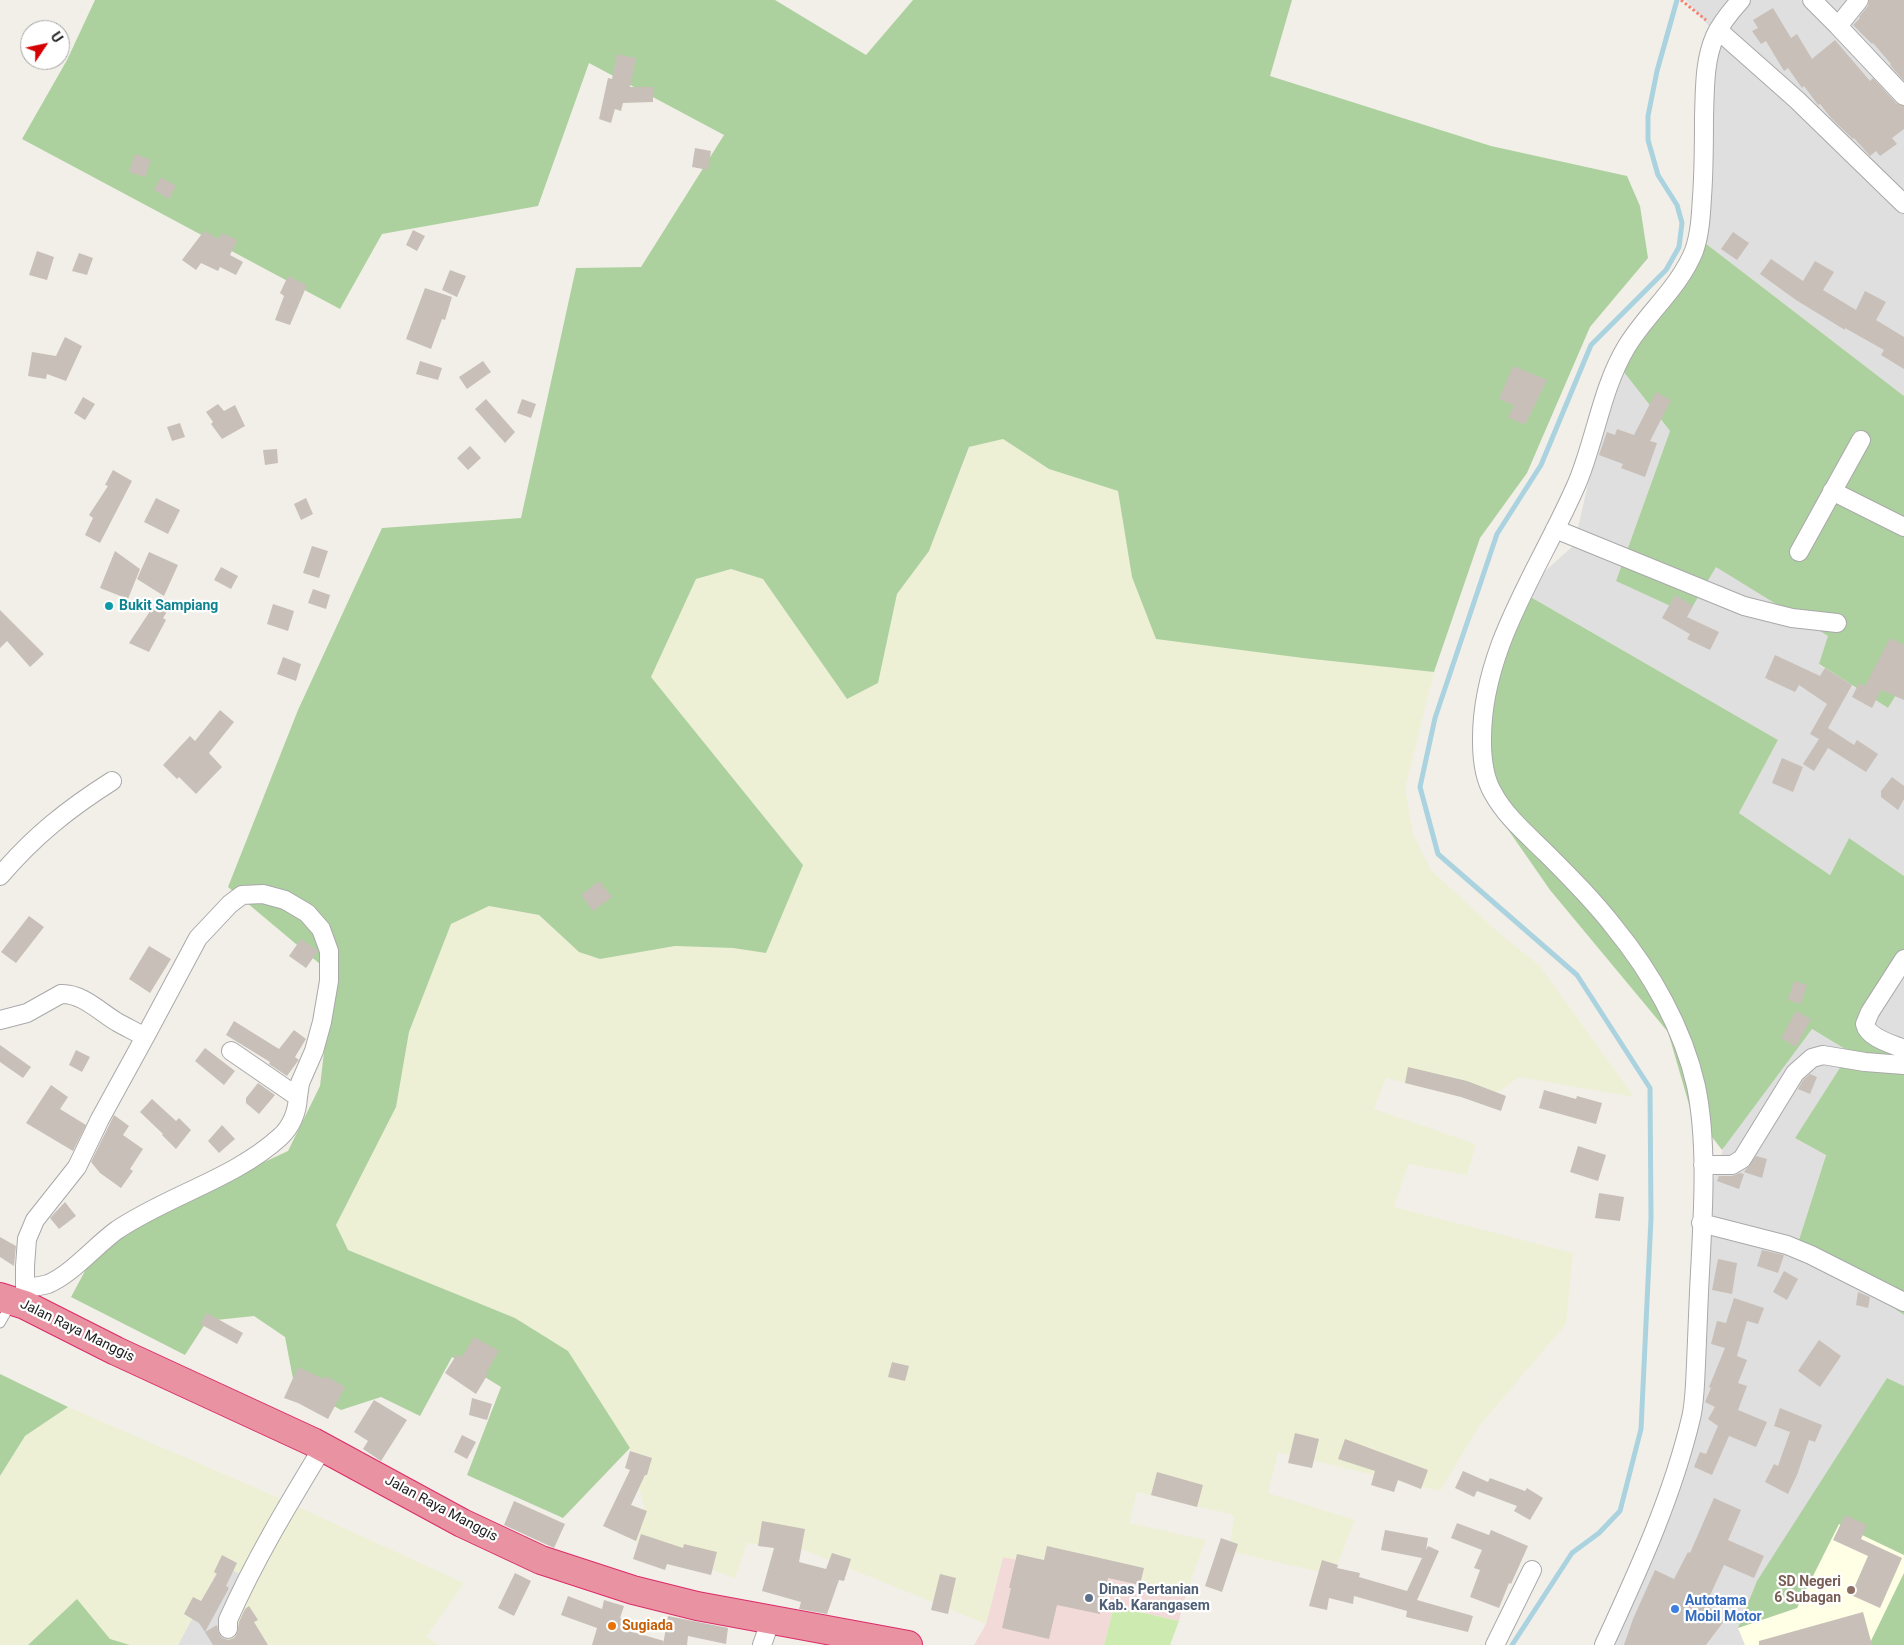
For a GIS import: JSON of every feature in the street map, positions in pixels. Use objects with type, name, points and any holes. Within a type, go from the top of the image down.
[{"type":"highway","name":"Jalan Raya Manggis","points":[[13,1303],[323,1447],[462,1523],[541,1560],[633,1590],[698,1606],[908,1645]]},
{"type":"street","points":[[1604,1645],[1666,1502],[1690,1422],[1694,1397],[1702,1223],[1703,1149],[1696,1089],[1684,1045],[1660,996],[1638,958],[1593,902],[1505,811],[1494,796],[1484,765],[1482,742],[1483,714],[1498,648],[1578,481],[1618,362],[1629,342],[1676,282],[1696,244],[1703,180],[1705,87],[1708,57],[1718,30],[1741,0]]},
{"type":"street","points":[[1812,0],[1904,96]]},
{"type":"street","points":[[1838,26],[1859,0]]},
{"type":"street","points":[[1718,30],[1797,100],[1904,204]]},
{"type":"street","points":[[1799,552],[1861,440]]},
{"type":"street","points":[[1832,492],[1904,527]]},
{"type":"street","points":[[1555,530],[1744,606],[1792,618],[1837,623]]},
{"type":"street","points":[[0,876],[38,835],[75,805],[112,782]]},
{"type":"street","points":[[263,894],[285,900],[307,913],[321,929],[329,951],[329,981],[322,1022],[314,1051],[300,1084],[295,1117],[291,1126],[277,1140],[251,1159],[117,1230],[57,1279],[13,1303],[25,1266],[27,1239],[35,1220],[77,1167],[100,1119],[198,938],[230,904],[242,895],[263,894]]},
{"type":"street","points":[[1904,959],[1870,1012],[1865,1024],[1866,1028],[1875,1036],[1904,1049]]},
{"type":"street","points":[[0,1020],[27,1013],[55,997],[67,994],[77,997],[116,1022],[145,1037]]},
{"type":"street","points":[[231,1051],[298,1097]]},
{"type":"street","points":[[1703,1165],[1732,1165],[1742,1159],[1795,1073],[1803,1064],[1817,1056],[1836,1056],[1865,1062],[1904,1065]]},
{"type":"street","points":[[1702,1223],[1787,1245],[1812,1255],[1904,1302]]},
{"type":"street","points":[[228,1629],[228,1620],[253,1567],[323,1447]]},
{"type":"street","points":[[1496,1645],[1532,1570]]},
{"type":"street","points":[[762,1645],[770,1619]]},
{"type":"path","points":[[1682,0],[1718,30]]},
{"type":"shaded area","points":[[1686,0],[1904,0],[1904,396],[1692,233],[1714,32]]},
{"type":"shaded area","points":[[1616,362],[1670,431],[1616,581],[1716,566],[1829,636],[1819,665],[1888,708],[1904,682],[1904,876],[1849,838],[1830,875],[1739,813],[1778,740],[1522,592],[1574,545]]},
{"type":"shaded area","points":[[1003,439],[1049,469],[1118,491],[1132,577],[1303,658],[1434,672],[1405,788],[1413,834],[1431,870],[1499,933],[1540,966],[1634,1097],[1519,1077],[1484,1102],[1386,1078],[1374,1109],[1476,1144],[1467,1175],[1408,1164],[1394,1207],[1573,1253],[1566,1324],[1480,1425],[1440,1491],[1278,1452],[1268,1493],[1355,1520],[1333,1575],[1229,1551],[1234,1515],[1137,1492],[1129,1523],[1206,1540],[1187,1590],[1003,1557],[986,1624],[804,1550],[747,1543],[735,1578],[635,1542],[644,1507],[630,1449],[568,1351],[515,1318],[348,1250],[336,1225],[396,1107],[409,1032],[451,924],[489,906],[539,915],[579,952],[600,959],[675,946],[733,948],[766,953],[803,865],[651,677],[696,579],[731,569],[763,579],[847,699],[878,683],[897,594],[929,551],[970,447]]},
{"type":"shaded area","points":[[1904,966],[1904,1042],[1869,1025]]},
{"type":"shaded area","points":[[1812,1029],[1850,1052],[1795,1138],[1826,1154],[1798,1243],[1904,1315],[1904,1386],[1887,1378],[1739,1628],[1745,1645],[1606,1645],[1693,1404],[1700,1223],[1728,1134]]},
{"type":"shaded area","points":[[68,1407],[263,1491],[464,1583],[426,1637],[439,1645],[232,1645],[221,1629],[247,1578],[223,1565],[222,1562],[178,1645],[130,1645],[110,1639],[77,1599],[28,1645],[0,1645],[0,1476],[25,1436]]},
{"type":"shaded area","name":"SD Negeri 6 Subagan","points":[[1839,1524],[1904,1555],[1904,1573],[1869,1645],[1745,1645],[1738,1628],[1797,1608]]},
{"type":"shaded area","name":"Dinas Pertanian Kab. Karangasem","points":[[1003,1557],[1187,1590],[1179,1621],[1114,1606],[1104,1645],[974,1645],[986,1624]]},
{"type":"shaded area","points":[[222,1562],[247,1578],[232,1645],[178,1645]]},
{"type":"green space","points":[[95,0],[775,0],[866,55],[913,0],[1292,0],[1270,76],[1491,146],[1627,176],[1640,206],[1648,258],[1590,327],[1527,473],[1480,538],[1434,672],[1303,658],[1156,639],[1132,577],[1118,491],[1049,469],[1003,439],[969,447],[929,551],[897,594],[878,683],[847,699],[763,579],[731,569],[696,579],[651,677],[803,865],[766,953],[733,948],[675,946],[600,959],[579,952],[539,915],[489,906],[451,924],[409,1032],[396,1107],[336,1225],[348,1250],[515,1318],[568,1351],[630,1448],[563,1518],[467,1475],[501,1387],[452,1357],[420,1416],[381,1397],[341,1410],[294,1384],[285,1337],[254,1316],[207,1321],[185,1355],[71,1297],[100,1243],[157,1212],[288,1151],[320,1086],[333,975],[228,887],[298,710],[382,528],[521,518],[576,268],[641,267],[724,135],[589,63],[538,206],[382,234],[340,309],[22,139],[61,70],[70,70],[70,54]]},
{"type":"green space","points":[[1692,233],[1904,396],[1904,682],[1888,708],[1819,664],[1828,636],[1716,567],[1688,614],[1616,581],[1670,431],[1616,362],[1677,280]]},
{"type":"green space","points":[[1522,592],[1778,740],[1739,813],[1830,875],[1849,838],[1904,876],[1904,966],[1869,1024],[1904,1042],[1904,1315],[1798,1243],[1826,1155],[1795,1138],[1850,1052],[1812,1029],[1722,1150],[1690,1108],[1668,1032],[1550,890],[1484,795],[1480,709]]},
{"type":"green space","points":[[0,1374],[68,1407],[25,1436],[0,1476]]},
{"type":"green space","points":[[1887,1378],[1904,1386],[1904,1555],[1839,1524],[1797,1608],[1738,1628],[1757,1581]]},
{"type":"green space","points":[[1904,1573],[1904,1645],[1869,1645]]},
{"type":"green space","points":[[77,1599],[110,1639],[130,1645],[28,1645]]},
{"type":"green space","points":[[1114,1606],[1179,1621],[1170,1645],[1104,1645]]},
{"type":"building","points":[[1869,0],[1904,0],[1904,81],[1873,43],[1853,25],[1868,6]]},
{"type":"building","points":[[1773,8],[1791,38],[1797,34],[1812,59],[1835,40],[1870,81],[1873,78],[1896,103],[1904,106],[1904,129],[1892,138],[1897,144],[1880,156],[1876,151],[1870,156],[1854,138],[1832,119],[1820,104],[1818,105],[1804,86],[1802,88],[1788,68],[1784,71],[1766,41],[1761,44],[1752,31],[1758,28],[1753,20]]},
{"type":"building","points":[[617,54],[636,58],[630,87],[653,87],[653,102],[623,103],[621,111],[615,109],[611,123],[599,119],[608,78],[612,79]]},
{"type":"building","points":[[695,148],[711,151],[708,170],[692,167]]},
{"type":"building","points":[[135,154],[151,160],[145,177],[129,172]]},
{"type":"building","points":[[161,177],[176,186],[169,199],[154,190]]},
{"type":"building","points":[[413,230],[425,236],[417,251],[406,245]]},
{"type":"building","points":[[204,231],[219,239],[222,233],[237,240],[230,255],[243,262],[236,275],[220,267],[218,271],[201,263],[196,270],[182,260]]},
{"type":"building","points":[[1733,232],[1749,243],[1737,260],[1721,249]]},
{"type":"building","points":[[37,251],[54,257],[47,280],[29,275]]},
{"type":"building","points":[[79,253],[93,258],[87,275],[72,271]]},
{"type":"building","points":[[1771,259],[1803,281],[1815,261],[1834,272],[1823,290],[1856,310],[1865,291],[1886,302],[1876,320],[1904,337],[1904,369],[1881,355],[1884,350],[1845,328],[1845,330],[1796,300],[1760,274]]},
{"type":"building","points":[[450,270],[466,276],[457,297],[442,290]]},
{"type":"building","points":[[288,276],[307,285],[290,325],[275,320],[284,296],[280,293]]},
{"type":"building","points":[[425,288],[452,297],[445,320],[442,319],[431,349],[406,339]]},
{"type":"building","points":[[65,337],[82,346],[66,381],[47,374],[46,379],[28,376],[32,352],[56,356]]},
{"type":"building","points":[[420,361],[442,368],[438,380],[416,374]]},
{"type":"building","points":[[483,361],[491,372],[467,389],[459,377]]},
{"type":"building","points":[[1513,366],[1547,380],[1525,425],[1508,417],[1514,405],[1499,399]]},
{"type":"building","points":[[1656,392],[1671,400],[1650,441],[1657,443],[1645,477],[1621,468],[1623,464],[1599,455],[1607,432],[1615,435],[1617,429],[1634,435]]},
{"type":"building","points":[[83,397],[95,404],[85,420],[74,413]]},
{"type":"building","points":[[486,399],[515,432],[505,443],[475,409]]},
{"type":"building","points":[[522,399],[536,404],[531,418],[517,413]]},
{"type":"building","points":[[218,404],[224,411],[235,405],[245,426],[222,439],[211,424],[213,422],[206,412]]},
{"type":"building","points":[[180,423],[185,437],[172,441],[167,427]]},
{"type":"building","points":[[470,446],[481,458],[468,470],[457,458]]},
{"type":"building","points":[[277,449],[278,463],[265,465],[263,450]]},
{"type":"building","points":[[113,470],[132,481],[100,543],[85,535],[93,518],[89,515],[108,486],[105,485]]},
{"type":"building","points":[[156,498],[180,510],[168,534],[144,522]]},
{"type":"building","points":[[306,498],[313,514],[301,520],[294,504]]},
{"type":"building","points":[[312,546],[328,551],[319,578],[303,573]]},
{"type":"building","points":[[115,551],[140,569],[128,599],[100,588]]},
{"type":"building","points":[[149,552],[178,565],[164,596],[137,579]]},
{"type":"building","points":[[221,567],[238,576],[231,589],[214,580]]},
{"type":"building","points":[[313,589],[330,595],[326,609],[308,603]]},
{"type":"building","points":[[1675,595],[1693,606],[1687,617],[1719,632],[1710,650],[1687,639],[1690,634],[1662,618]]},
{"type":"building","points":[[160,596],[172,604],[163,618],[166,620],[149,652],[129,643]]},
{"type":"building","points":[[273,604],[294,611],[288,631],[267,624]]},
{"type":"building","points":[[0,610],[44,654],[30,667],[7,641],[0,648]]},
{"type":"building","points":[[1890,638],[1904,645],[1904,700],[1881,690],[1872,708],[1852,697],[1859,683],[1865,686]]},
{"type":"building","points":[[1775,655],[1820,676],[1825,668],[1852,685],[1828,728],[1854,745],[1857,740],[1878,754],[1866,772],[1828,748],[1814,771],[1803,764],[1819,739],[1810,734],[1827,704],[1799,685],[1795,692],[1765,678]]},
{"type":"building","points":[[283,657],[301,664],[296,681],[277,674]]},
{"type":"building","points":[[220,710],[234,722],[209,753],[222,767],[196,794],[179,777],[177,779],[163,765],[190,736],[195,741]]},
{"type":"building","points":[[1782,758],[1803,767],[1793,792],[1772,783]]},
{"type":"building","points":[[1892,777],[1904,786],[1904,799],[1898,810],[1881,797],[1881,791]]},
{"type":"building","points":[[599,881],[612,897],[593,911],[581,895]]},
{"type":"building","points":[[29,916],[44,927],[16,963],[1,952]]},
{"type":"building","points":[[301,939],[318,951],[306,968],[289,956]]},
{"type":"building","points":[[149,946],[171,959],[150,993],[129,979]]},
{"type":"building","points":[[1794,981],[1807,985],[1801,1004],[1788,1000]]},
{"type":"building","points":[[1796,1011],[1811,1019],[1796,1047],[1781,1038]]},
{"type":"building","points":[[234,1021],[279,1049],[294,1030],[306,1039],[295,1057],[299,1060],[287,1076],[269,1064],[270,1062],[226,1035]]},
{"type":"building","points":[[0,1045],[31,1067],[23,1078],[0,1062]]},
{"type":"building","points":[[205,1048],[235,1071],[224,1085],[195,1061]]},
{"type":"building","points":[[76,1050],[90,1057],[82,1072],[69,1065]]},
{"type":"building","points":[[1408,1067],[1467,1081],[1506,1096],[1501,1111],[1461,1097],[1405,1083]]},
{"type":"building","points":[[1810,1074],[1817,1077],[1810,1094],[1798,1089],[1803,1080]]},
{"type":"building","points":[[258,1083],[275,1095],[259,1114],[246,1103],[246,1098]]},
{"type":"building","points":[[51,1085],[68,1097],[60,1109],[86,1125],[73,1151],[26,1123]]},
{"type":"building","points":[[1544,1090],[1576,1099],[1577,1096],[1602,1103],[1596,1124],[1539,1108]]},
{"type":"building","points":[[152,1099],[176,1121],[179,1118],[191,1130],[176,1149],[140,1112]]},
{"type":"building","points":[[114,1115],[129,1126],[123,1135],[143,1149],[130,1169],[133,1171],[121,1188],[100,1173],[91,1162]]},
{"type":"building","points":[[222,1125],[235,1139],[219,1153],[208,1141]]},
{"type":"building","points":[[1578,1146],[1606,1155],[1598,1181],[1570,1172]]},
{"type":"building","points":[[1756,1156],[1767,1159],[1762,1178],[1744,1172]]},
{"type":"building","points":[[1740,1173],[1744,1174],[1739,1189],[1717,1181],[1719,1176],[1732,1176]]},
{"type":"building","points":[[1599,1193],[1624,1197],[1620,1221],[1595,1218]]},
{"type":"building","points":[[65,1202],[76,1216],[59,1229],[50,1218]]},
{"type":"building","points":[[0,1237],[16,1246],[14,1266],[0,1257]]},
{"type":"building","points":[[1762,1250],[1784,1255],[1778,1273],[1757,1266]]},
{"type":"building","points":[[1718,1259],[1737,1263],[1732,1294],[1712,1290]]},
{"type":"building","points":[[1784,1271],[1798,1279],[1787,1300],[1773,1292]]},
{"type":"building","points":[[1858,1292],[1870,1297],[1868,1308],[1856,1305]]},
{"type":"building","points":[[1734,1298],[1764,1308],[1758,1324],[1747,1321],[1737,1356],[1747,1360],[1738,1383],[1747,1386],[1738,1410],[1767,1422],[1756,1447],[1729,1436],[1712,1475],[1694,1467],[1700,1452],[1706,1454],[1718,1426],[1708,1419],[1715,1407],[1705,1402],[1725,1348],[1711,1344],[1717,1321],[1726,1323]]},
{"type":"building","points":[[207,1313],[243,1333],[237,1344],[200,1324]]},
{"type":"building","points":[[474,1337],[499,1351],[476,1394],[445,1373],[457,1354],[462,1357]]},
{"type":"building","points":[[1819,1340],[1841,1356],[1820,1387],[1798,1371]]},
{"type":"building","points":[[892,1362],[909,1366],[905,1381],[888,1377]]},
{"type":"building","points":[[298,1367],[324,1379],[326,1376],[345,1387],[328,1419],[298,1403],[284,1398]]},
{"type":"building","points":[[472,1398],[492,1404],[487,1420],[469,1415]]},
{"type":"building","points":[[374,1400],[407,1420],[381,1461],[363,1449],[368,1441],[354,1432]]},
{"type":"building","points":[[1780,1408],[1822,1425],[1815,1442],[1809,1440],[1797,1475],[1788,1494],[1765,1482],[1774,1464],[1778,1466],[1790,1432],[1774,1426]]},
{"type":"building","points":[[1295,1433],[1319,1439],[1312,1468],[1288,1463]]},
{"type":"building","points":[[462,1435],[476,1442],[467,1459],[454,1452]]},
{"type":"building","points":[[1345,1439],[1428,1470],[1421,1489],[1398,1480],[1394,1492],[1371,1485],[1375,1471],[1338,1459]]},
{"type":"building","points":[[630,1451],[652,1458],[647,1475],[645,1475],[631,1505],[647,1511],[636,1541],[603,1526],[630,1470],[625,1468]]},
{"type":"building","points":[[1463,1471],[1488,1482],[1490,1478],[1525,1491],[1527,1488],[1543,1498],[1530,1520],[1514,1511],[1517,1506],[1477,1491],[1474,1497],[1455,1488]]},
{"type":"building","points":[[1157,1472],[1203,1485],[1197,1507],[1151,1495]]},
{"type":"building","points":[[1714,1498],[1741,1510],[1728,1540],[1764,1556],[1754,1578],[1724,1565],[1706,1604],[1724,1621],[1706,1645],[1624,1645],[1633,1619],[1655,1570],[1674,1579],[1688,1552],[1690,1553]]},
{"type":"building","points":[[514,1501],[565,1524],[554,1548],[504,1525]]},
{"type":"building","points":[[1845,1515],[1867,1525],[1861,1539],[1902,1558],[1880,1608],[1851,1595],[1868,1556],[1833,1540]]},
{"type":"building","points":[[762,1521],[805,1529],[799,1562],[826,1569],[832,1553],[851,1559],[844,1581],[839,1580],[827,1614],[799,1609],[801,1602],[762,1591],[774,1548],[758,1546]]},
{"type":"building","points":[[1457,1523],[1489,1535],[1491,1530],[1528,1546],[1511,1584],[1509,1583],[1499,1608],[1470,1597],[1480,1570],[1474,1568],[1482,1550],[1451,1538]]},
{"type":"building","points":[[1385,1530],[1428,1538],[1426,1550],[1428,1546],[1439,1551],[1417,1600],[1473,1616],[1468,1632],[1406,1617],[1407,1611],[1354,1596],[1353,1604],[1329,1598],[1327,1610],[1309,1606],[1322,1560],[1338,1565],[1337,1568],[1360,1573],[1359,1577],[1407,1591],[1422,1558],[1381,1550]]},
{"type":"building","points":[[641,1534],[683,1548],[684,1544],[717,1552],[711,1575],[667,1564],[665,1570],[633,1559]]},
{"type":"building","points":[[1221,1538],[1238,1544],[1222,1592],[1205,1586]]},
{"type":"building","points":[[1047,1546],[1144,1568],[1140,1585],[1108,1578],[1100,1614],[1057,1605],[1049,1639],[1002,1628],[1017,1554],[1044,1560]]},
{"type":"building","points":[[222,1555],[237,1563],[226,1586],[229,1588],[205,1632],[199,1623],[184,1614],[193,1597],[201,1601],[217,1574],[214,1572]]},
{"type":"building","points":[[515,1573],[531,1581],[514,1616],[498,1608]]},
{"type":"building","points":[[940,1574],[956,1578],[948,1614],[931,1610]]},
{"type":"building","name":"Sugiada","points":[[568,1596],[602,1609],[604,1600],[624,1606],[620,1618],[629,1621],[626,1630],[664,1641],[663,1645],[592,1645],[597,1628],[561,1615]]},
{"type":"building","points":[[249,1606],[258,1620],[254,1622],[268,1645],[213,1645],[205,1632],[217,1625],[222,1638],[228,1640],[234,1638],[245,1609]]},
{"type":"building","points":[[1863,1612],[1872,1645],[1759,1645],[1759,1641]]},
{"type":"building","points":[[668,1616],[728,1628],[726,1644],[688,1636],[687,1645],[663,1645]]},
{"type":"waterway","points":[[1512,1645],[1572,1553],[1599,1533],[1620,1511],[1641,1429],[1651,1218],[1650,1088],[1577,975],[1438,854],[1420,787],[1435,718],[1497,534],[1541,465],[1591,345],[1666,270],[1679,247],[1682,223],[1677,205],[1658,175],[1648,140],[1648,116],[1657,71],[1677,0]]},
{"type":"place","name":"Bukit Sampiang","points":[[109,606]]},
{"type":"place","name":"SD Negeri 6 Subagan","points":[[1851,1590]]},
{"type":"place","name":"Dinas Pertanian Kab. Karangasem","points":[[1089,1598]]},
{"type":"place","name":"Autotama Mobil Motor","points":[[1675,1609]]},
{"type":"place","name":"Sugiada","points":[[612,1626]]}]
